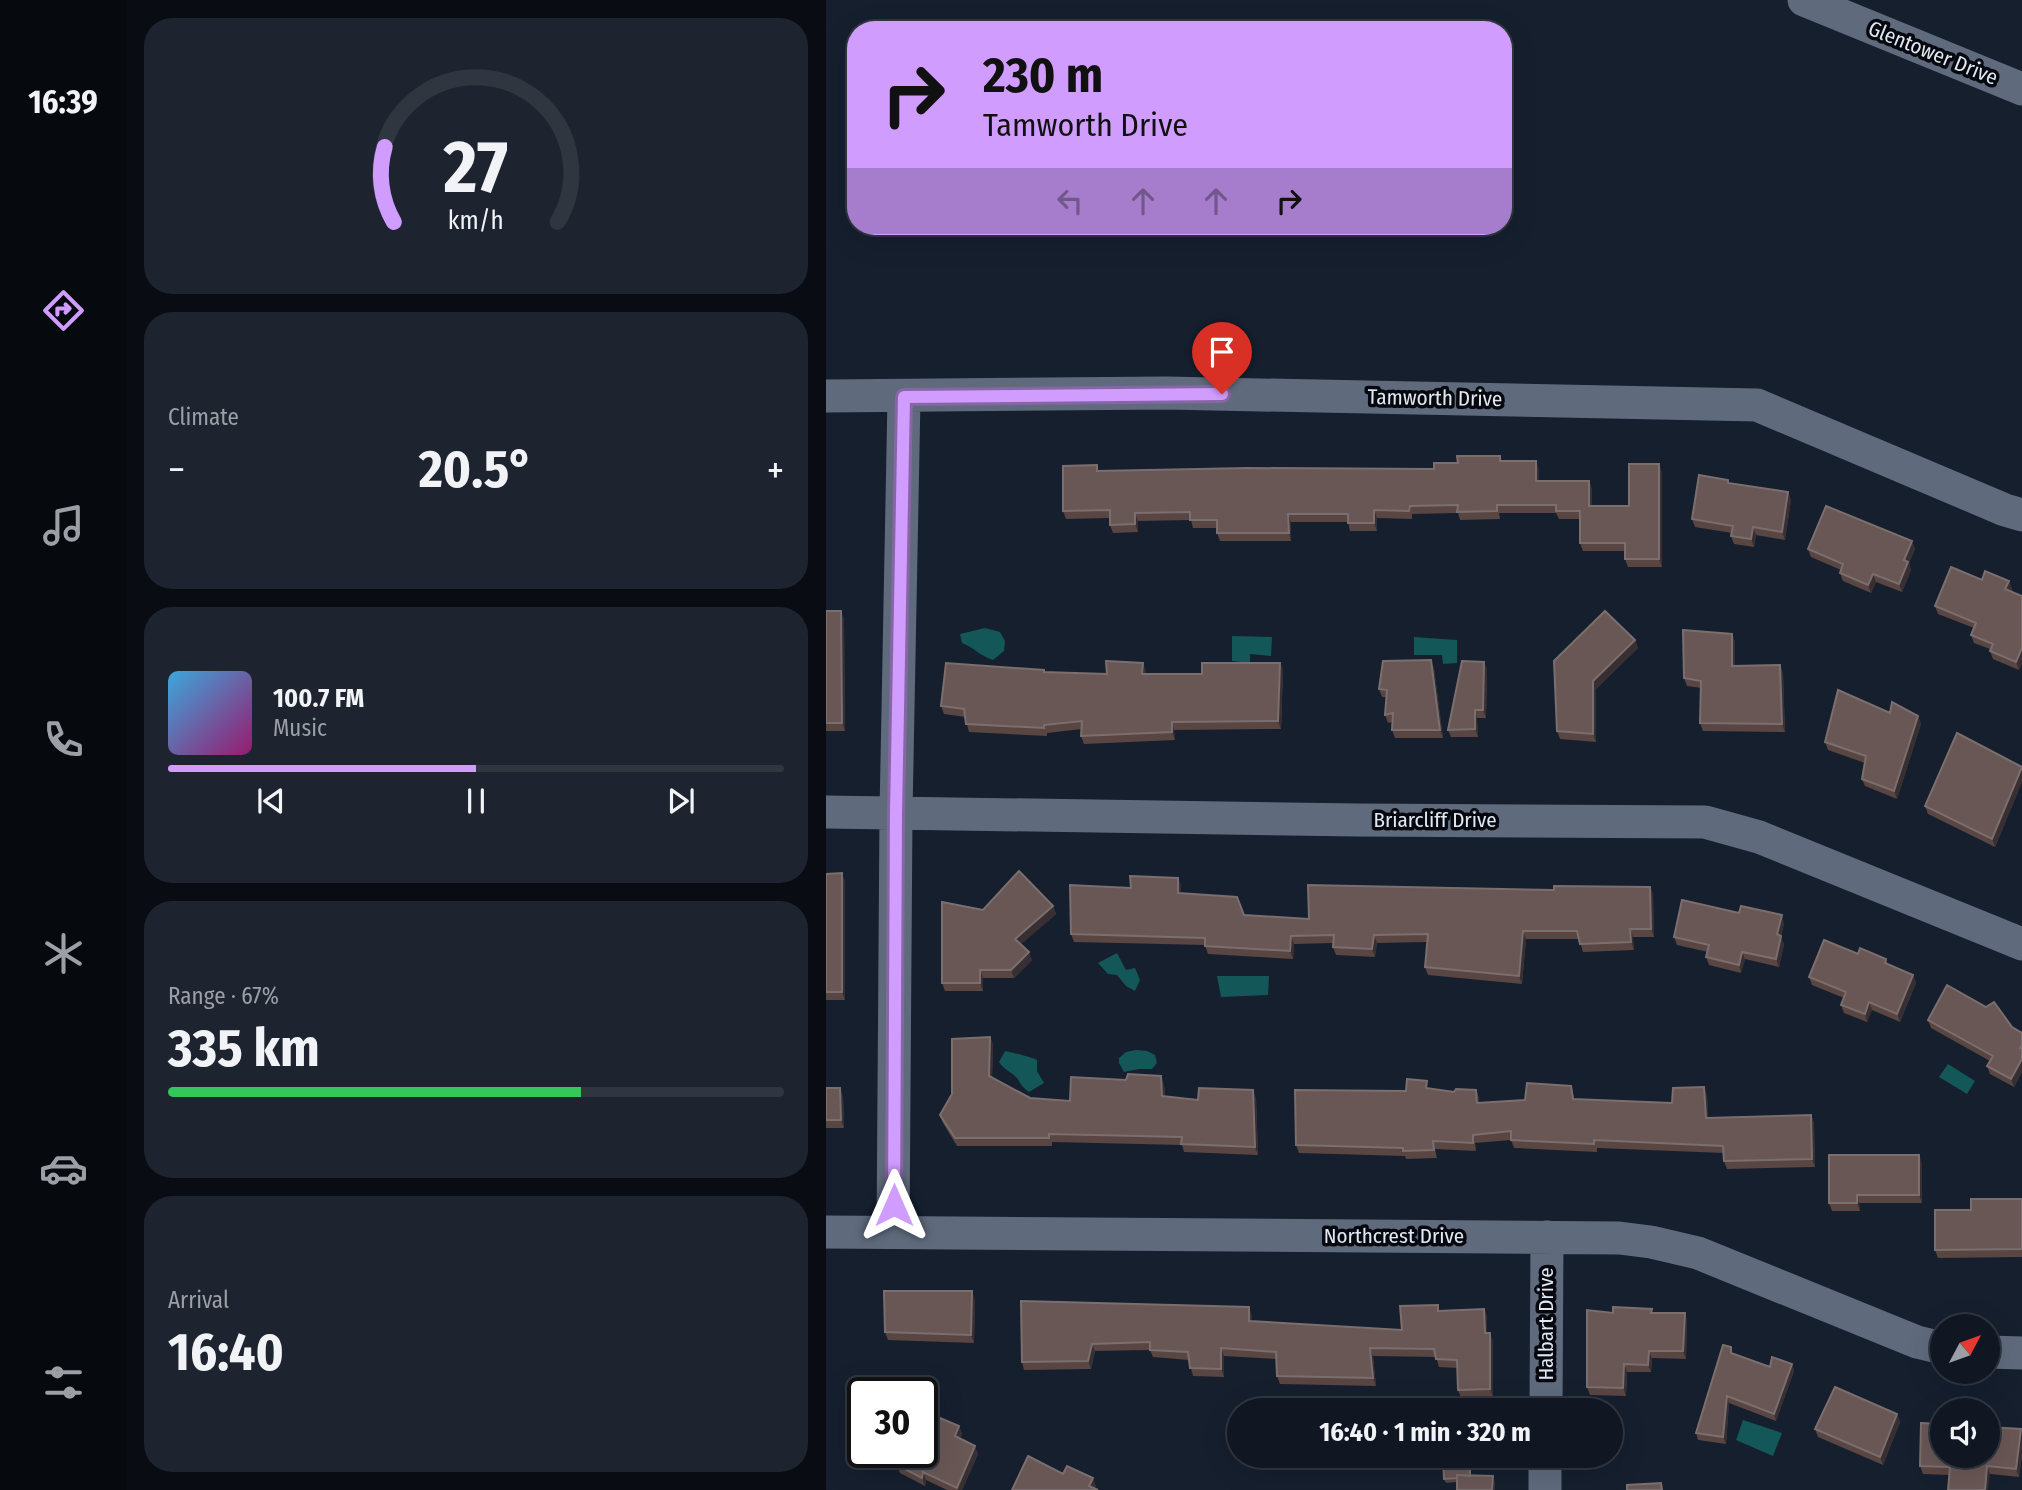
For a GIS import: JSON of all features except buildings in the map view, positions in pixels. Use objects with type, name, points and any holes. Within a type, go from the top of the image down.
[{"type":"street","name":"Glentower Drive","points":[[1804,0],[2022,89]]},
{"type":"street","name":"Tamworth Drive","points":[[826,396],[1167,393],[1757,405],[2022,515]]},
{"type":"street","points":[[893,1232],[896,813],[904,397]]},
{"type":"street","name":"Briarcliff Drive","points":[[826,812],[1704,822],[1759,837],[2022,944]]},
{"type":"street","name":"Northcrest Drive","points":[[826,1232],[1619,1238],[1698,1253],[1930,1345]]},
{"type":"street","name":"Halbart Drive","points":[[1546,1237],[1546,1398]]},
{"type":"street","points":[[2000,1352],[2022,1353]]},
{"type":"street","points":[[1545,1468],[1545,1490]]},
{"type":"shaded area","points":[[985,628],[1000,632],[1005,641],[1004,651],[993,660],[962,643],[960,634]]},
{"type":"shaded area","points":[[1232,636],[1272,637],[1271,656],[1250,654],[1250,663],[1232,661]]},
{"type":"shaded area","points":[[1414,637],[1457,640],[1457,663],[1443,664],[1442,655],[1414,655]]},
{"type":"shaded area","points":[[1117,953],[1126,970],[1135,968],[1140,980],[1135,991],[1126,986],[1117,975],[1108,974],[1098,963]]},
{"type":"shaded area","points":[[1217,976],[1269,976],[1268,995],[1221,997]]},
{"type":"shaded area","points":[[1136,1050],[1155,1055],[1157,1063],[1152,1069],[1124,1072],[1119,1058],[1126,1052]]},
{"type":"shaded area","points":[[1005,1051],[1037,1060],[1037,1071],[1044,1083],[1029,1092],[999,1062]]},
{"type":"shaded area","points":[[1948,1064],[1975,1081],[1967,1094],[1939,1077]]},
{"type":"shaded area","points":[[1743,1420],[1782,1433],[1773,1456],[1736,1440]]},
{"type":"route","points":[[894,1205],[896,813],[904,397],[1222,394]]}]
